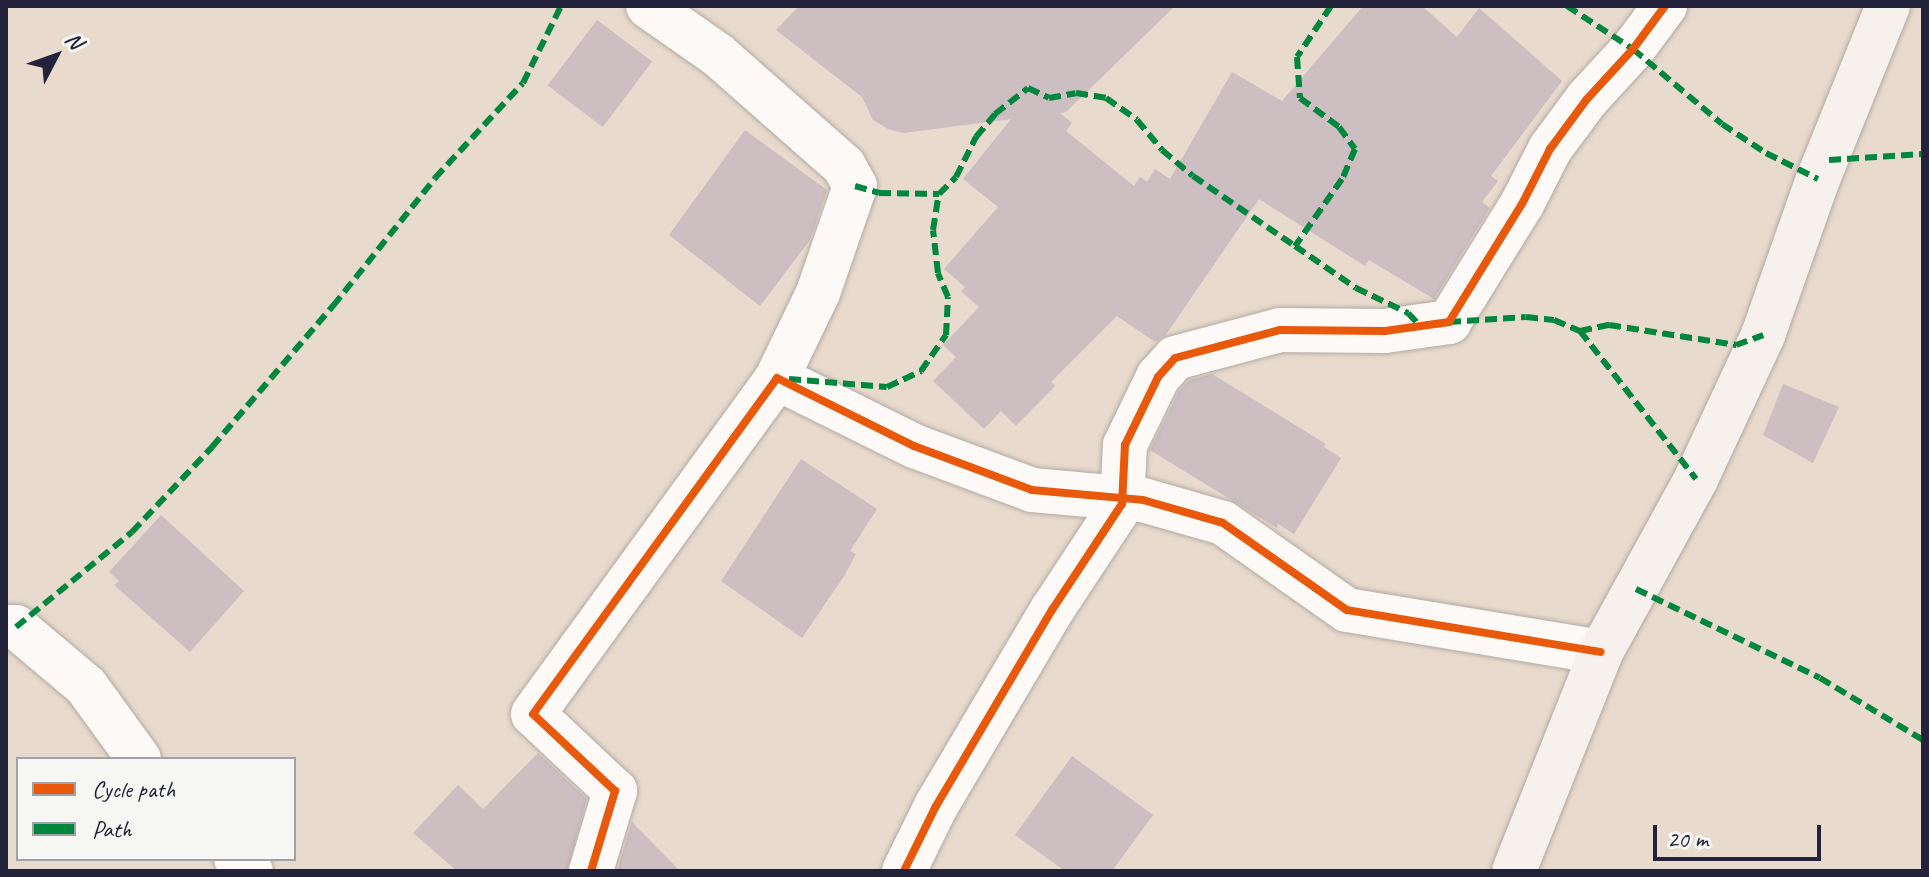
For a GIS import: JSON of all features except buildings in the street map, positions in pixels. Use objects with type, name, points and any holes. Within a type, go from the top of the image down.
[{"type":"main road","points":[[1514,871],[1601,652],[1696,479],[1763,335],[1818,179],[1888,6]]},
{"type":"street","points":[[591,871],[615,791],[533,714],[777,378],[818,293],[855,186],[844,166],[718,55],[648,6]]},
{"type":"street","points":[[904,871],[936,806],[1123,498],[1125,445],[1158,377],[1175,358],[1280,330],[1385,331],[1449,322],[1522,204],[1550,149],[1587,99],[1633,49],[1665,6]]},
{"type":"street","points":[[777,378],[914,446],[1032,490],[1143,500],[1223,523],[1347,610],[1601,652]]},
{"type":"street","points":[[6,627],[16,627],[86,686],[138,757]]},
{"type":"marked path","points":[[16,627],[132,532],[212,447],[333,306],[435,178],[523,83],[561,6]]},
{"type":"marked path","points":[[1331,6],[1297,57],[1300,98],[1339,127],[1355,149],[1342,179],[1295,246],[1356,288],[1408,313],[1420,326]]},
{"type":"marked path","points":[[1567,6],[1633,49],[1722,124],[1766,153],[1818,179]]},
{"type":"marked path","points":[[789,379],[887,387],[921,371],[946,335],[948,297],[938,273],[933,230],[939,194],[956,177],[976,137],[995,114],[1028,88],[1049,98],[1076,93],[1106,98],[1137,120],[1162,150],[1193,176],[1295,246]]},
{"type":"marked path","points":[[1829,160],[1923,154]]},
{"type":"marked path","points":[[855,186],[879,193],[939,194]]},
{"type":"marked path","points":[[1449,322],[1526,317],[1554,320],[1580,331],[1696,479]]},
{"type":"marked path","points":[[1580,331],[1609,325],[1736,345],[1763,335]]},
{"type":"marked path","points":[[1636,589],[1820,678],[1923,740]]},
{"type":"cycle path","points":[[904,871],[936,806],[1052,610],[1122,504],[1125,445],[1158,377],[1175,358],[1280,330],[1385,331],[1449,322],[1522,204],[1550,149],[1587,99],[1633,49],[1665,6]]},
{"type":"cycle path","points":[[591,871],[615,791],[533,714],[777,378],[914,446],[1032,490],[1143,500],[1223,523],[1347,610],[1601,652]]}]
